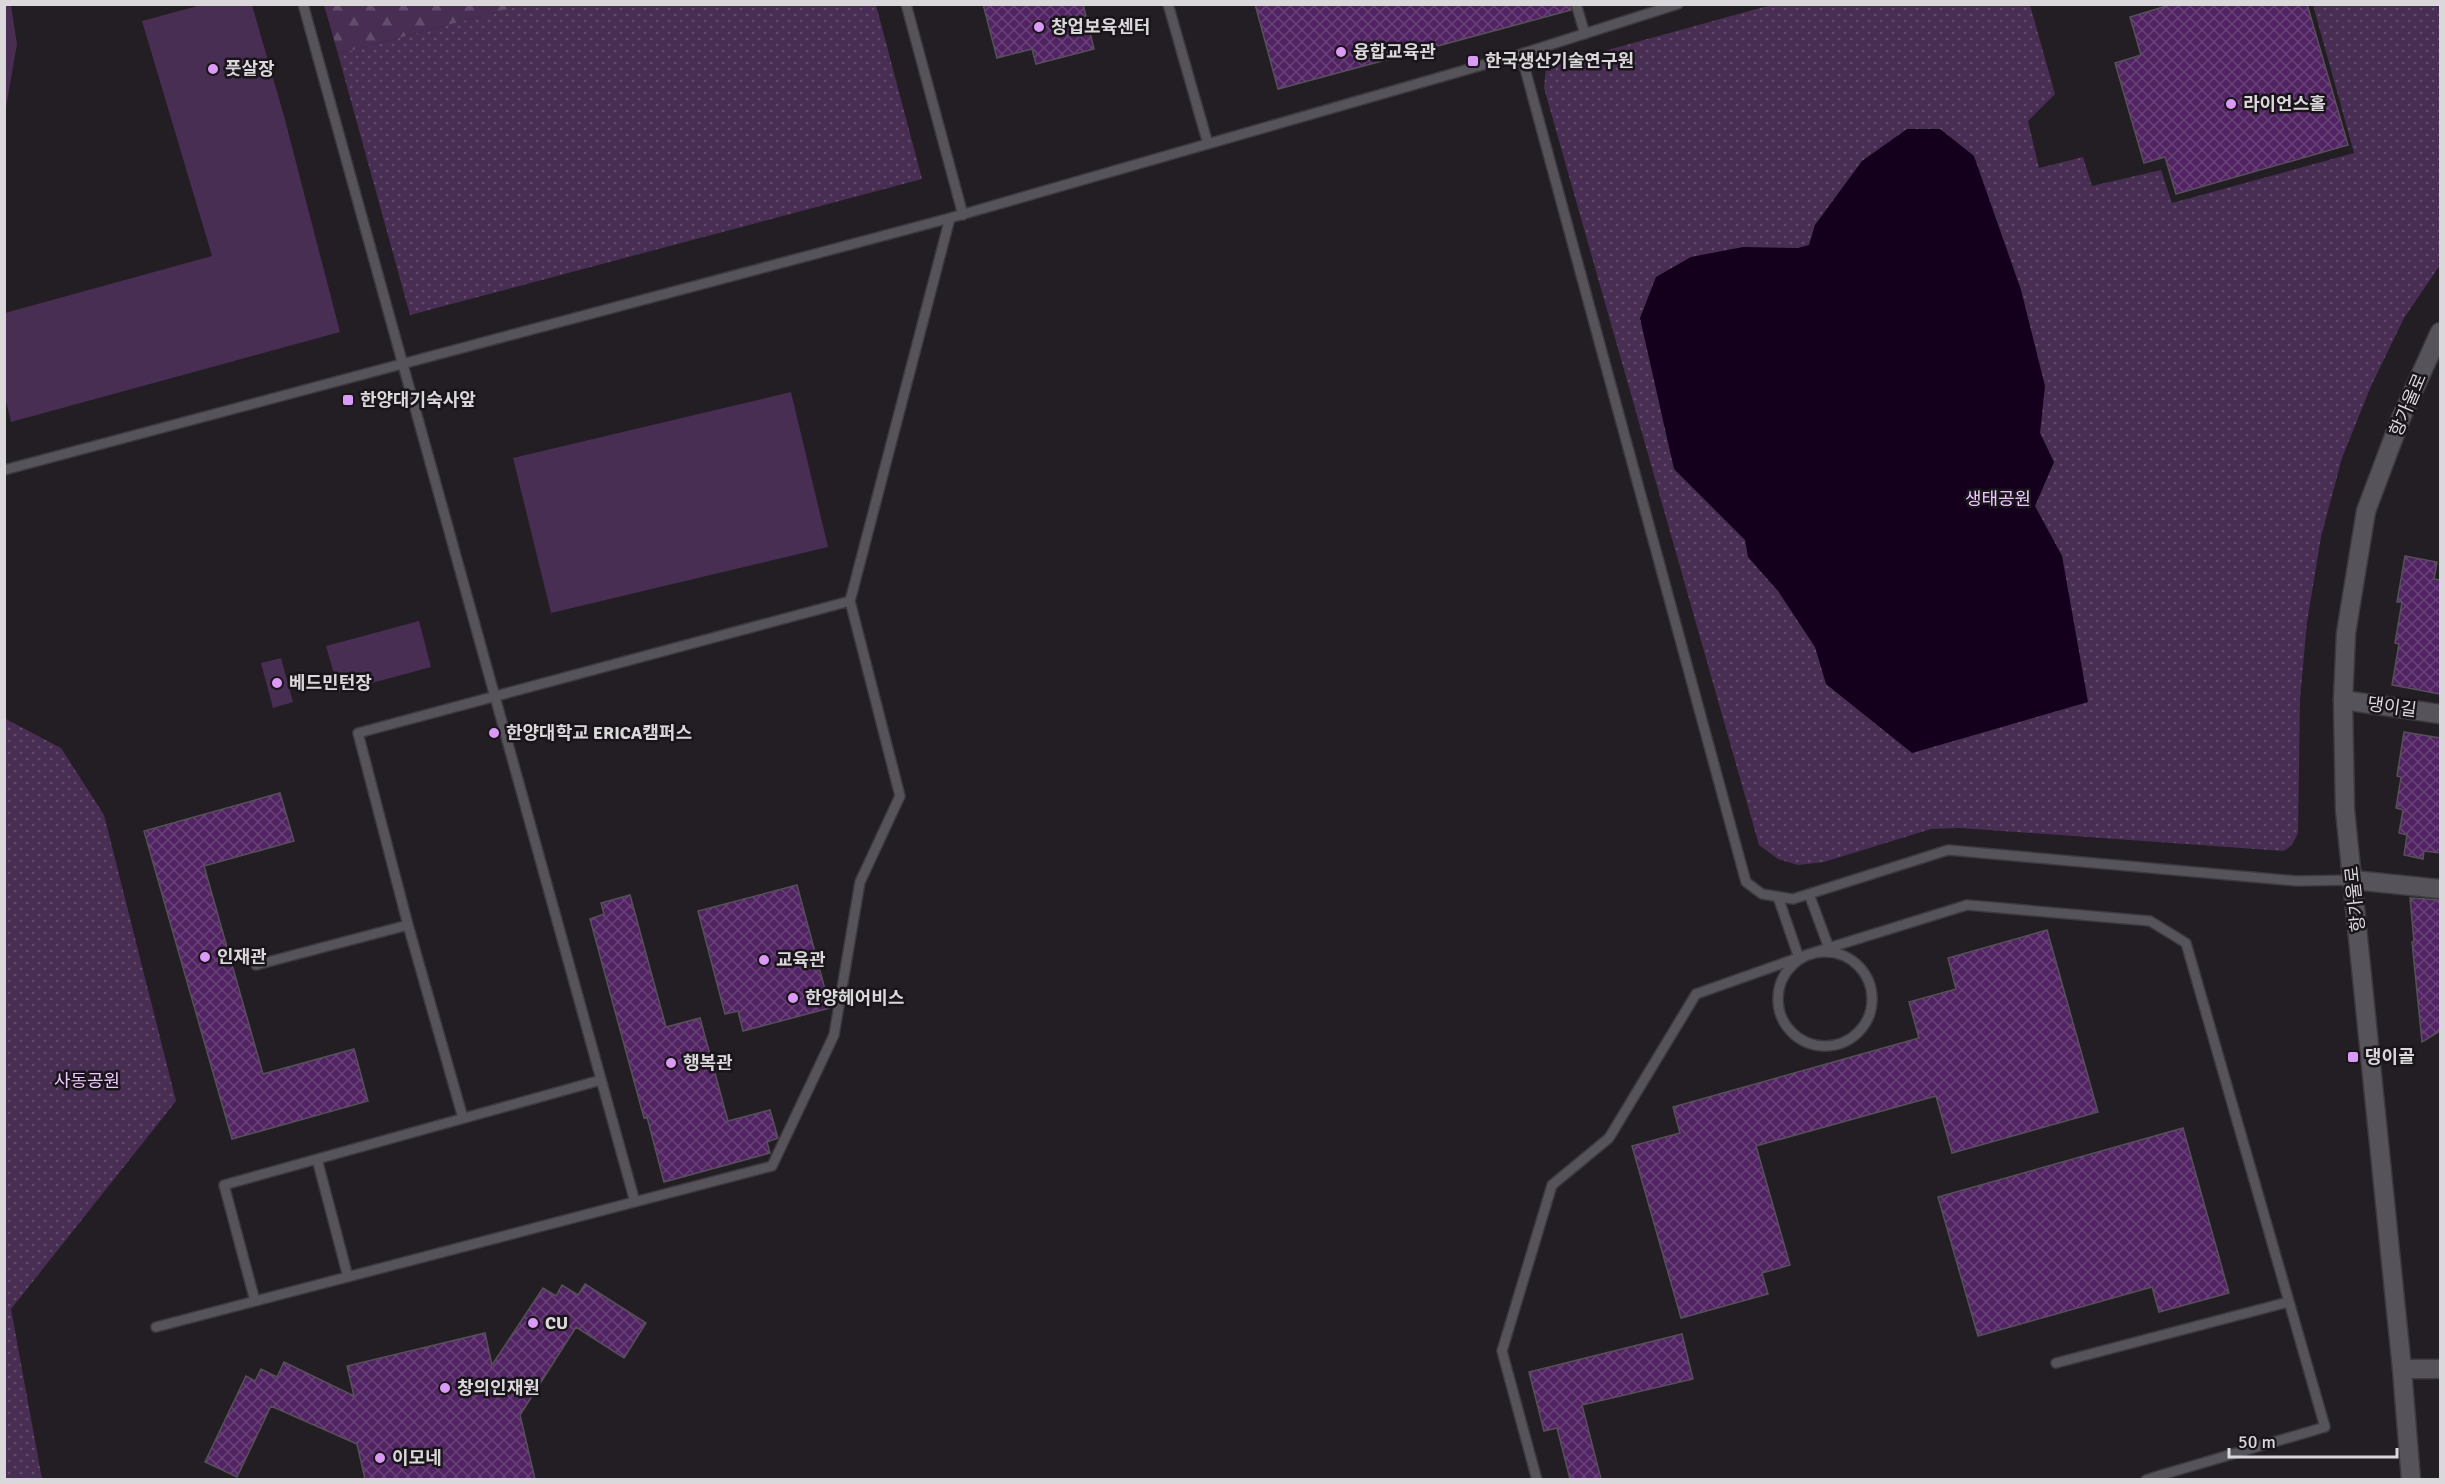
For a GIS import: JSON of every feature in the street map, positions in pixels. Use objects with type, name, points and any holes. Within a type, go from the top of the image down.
[{"type":"main road","name":"항가울로","points":[[2411,1479],[2354,880],[2345,810],[2343,700],[2346,633],[2366,511],[2401,418],[2440,332]]},
{"type":"main road","name":"댕이길","points":[[2343,700],[2440,714]]},
{"type":"main road","points":[[2354,880],[2440,889]]},
{"type":"main road","points":[[2402,1369],[2440,1369]]},
{"type":"lane","points":[[303,4],[635,1202]]},
{"type":"lane","points":[[906,4],[963,214]]},
{"type":"lane","points":[[1168,4],[1208,144]]},
{"type":"lane","points":[[1576,4],[1584,34]]},
{"type":"lane","points":[[1652,12],[1662,4]]},
{"type":"lane","points":[[4,470],[950,218],[1521,54],[1678,4]]},
{"type":"lane","points":[[1521,54],[1746,882],[1762,894],[1793,899],[1947,850],[2297,881],[2354,880]]},
{"type":"lane","points":[[156,1327],[772,1166],[834,1035],[860,882],[900,796],[850,601],[950,218]]},
{"type":"lane","points":[[464,1118],[408,925],[358,734],[850,601]]},
{"type":"lane","points":[[1809,894],[1829,948]]},
{"type":"lane","points":[[1778,897],[1799,958]]},
{"type":"lane","points":[[1537,1479],[1502,1351],[1552,1185],[1609,1138],[1696,994],[1809,954],[1967,905],[2150,921],[2186,943],[2325,1427],[2158,1478],[2146,1479]]},
{"type":"lane","points":[[256,965],[408,925]]},
{"type":"lane","points":[[1824,951],[1840,954],[1854,962],[1865,973],[1871,987],[1873,1003],[1869,1018],[1860,1032],[1847,1041],[1832,1046],[1816,1046],[1790,1031],[1781,1018],[1778,1003],[1779,987],[1785,973],[1795,962],[1809,954],[1824,951]]},
{"type":"lane","points":[[255,1301],[224,1185],[600,1080]]},
{"type":"lane","points":[[317,1159],[348,1277]]},
{"type":"lane","points":[[2056,1363],[2288,1302]]},
{"type":"green space","points":[[5,4],[11,5],[17,44],[5,113]]},
{"type":"green space","points":[[324,4],[523,5],[338,54]]},
{"type":"green space","points":[[201,5],[252,5],[284,116],[340,332],[11,422],[5,397],[5,313],[212,256],[142,21]]},
{"type":"green space","points":[[523,5],[876,5],[922,179],[410,315],[338,54]]},
{"type":"green space","name":"생태공원","points":[[1771,5],[2030,5],[2055,94],[2028,121],[2039,168],[2083,157],[2092,186],[2161,170],[2172,203],[2354,153],[2313,5],[2440,5],[2440,265],[2404,318],[2371,386],[2342,458],[2321,537],[2307,622],[2300,699],[2298,833],[2292,845],[2284,851],[1960,828],[1931,829],[1824,862],[1798,865],[1778,859],[1759,845],[1544,88],[1546,67]]},
{"type":"green space","points":[[791,392],[828,547],[551,613],[513,458]]},
{"type":"green space","points":[[419,621],[431,667],[339,692],[326,646]]},
{"type":"green space","name":"베드민턴장","points":[[281,658],[293,702],[273,708],[261,663]]},
{"type":"green space","name":"사동공원","points":[[4,718],[61,748],[104,815],[176,1101],[11,1309],[42,1479],[4,1479]]},
{"type":"shaded area","points":[[1907,129],[1940,129],[1974,156],[2021,290],[2045,386],[2040,433],[2054,462],[2035,506],[2062,556],[2088,702],[1912,753],[1826,684],[1815,647],[1778,591],[1748,557],[1745,540],[1674,469],[1640,318],[1656,277],[1691,257],[1743,247],[1798,248],[1809,245],[1815,225],[1862,161]]},
{"type":"building","name":"창업보육센터","points":[[983,4],[1083,4],[1094,49],[1036,64],[1032,49],[997,58]]},
{"type":"building","name":"융합교육관","points":[[1255,4],[1569,4],[1571,10],[1278,89]]},
{"type":"building","name":"라이언스홀","points":[[2173,4],[2307,4],[2348,145],[2176,194],[2165,157],[2144,163],[2115,63],[2141,55],[2130,17]]},
{"type":"building","points":[[2405,556],[2437,562],[2434,579],[2440,580],[2440,694],[2392,685],[2399,644],[2395,643],[2402,602],[2397,602]]},
{"type":"building","points":[[2404,732],[2440,738],[2440,853],[2424,851],[2423,859],[2404,855],[2407,835],[2399,833],[2403,810],[2396,808],[2401,777],[2397,776]]},
{"type":"building","name":"인재관","points":[[280,793],[294,841],[204,866],[263,1074],[354,1049],[368,1101],[232,1139],[144,831]]},
{"type":"building","name":"교육관","points":[[797,885],[830,1008],[743,1031],[738,1011],[725,1014],[698,911]]},
{"type":"building","name":"행복관","points":[[630,895],[666,1027],[700,1018],[728,1121],[770,1110],[778,1138],[767,1142],[770,1153],[664,1182],[647,1117],[644,1118],[590,919],[604,914],[601,903]]},
{"type":"building","points":[[2410,898],[2440,900],[2440,1031],[2422,1042],[2412,942],[2414,942]]},
{"type":"building","points":[[2047,930],[2098,1112],[1952,1153],[1936,1096],[1756,1146],[1790,1265],[1762,1273],[1768,1294],[1681,1318],[1632,1146],[1680,1133],[1673,1107],[1919,1038],[1909,1002],[1956,989],[1948,958]]},
{"type":"building","points":[[2183,1128],[2229,1293],[2159,1312],[2152,1287],[1978,1336],[1938,1197]]},
{"type":"building","name":"창의인재원","points":[[585,1284],[646,1323],[624,1358],[576,1327],[520,1415],[535,1479],[365,1479],[357,1444],[271,1406],[237,1477],[205,1462],[246,1376],[255,1381],[261,1369],[277,1377],[284,1362],[354,1396],[347,1366],[485,1333],[492,1365],[543,1288],[556,1296],[562,1285],[578,1295]]},
{"type":"building","points":[[1682,1334],[1693,1379],[1582,1405],[1601,1479],[1570,1479],[1557,1428],[1544,1431],[1529,1372]]},
{"type":"place","name":"창업보육센터","points":[[1039,27]]},
{"type":"place","name":"융합교육관","points":[[1341,52]]},
{"type":"place","name":"한국생산기술연구원","points":[[1473,61]]},
{"type":"place","name":"풋살장","points":[[213,69]]},
{"type":"place","name":"라이언스홀","points":[[2231,104]]},
{"type":"place","name":"한양대기숙사앞","points":[[348,400]]},
{"type":"place","name":"베드민턴장","points":[[277,683]]},
{"type":"place","name":"한양대학교 ERICA캠퍼스","points":[[494,733]]},
{"type":"place","name":"인재관","points":[[205,957]]},
{"type":"place","name":"교육관","points":[[764,960]]},
{"type":"place","name":"한양헤어비스","points":[[793,998]]},
{"type":"place","name":"댕이골","points":[[2353,1057]]},
{"type":"place","name":"행복관","points":[[671,1063]]},
{"type":"place","name":"CU","points":[[533,1323]]},
{"type":"place","name":"창의인재원","points":[[445,1388]]},
{"type":"place","name":"이모네","points":[[380,1458]]}]
